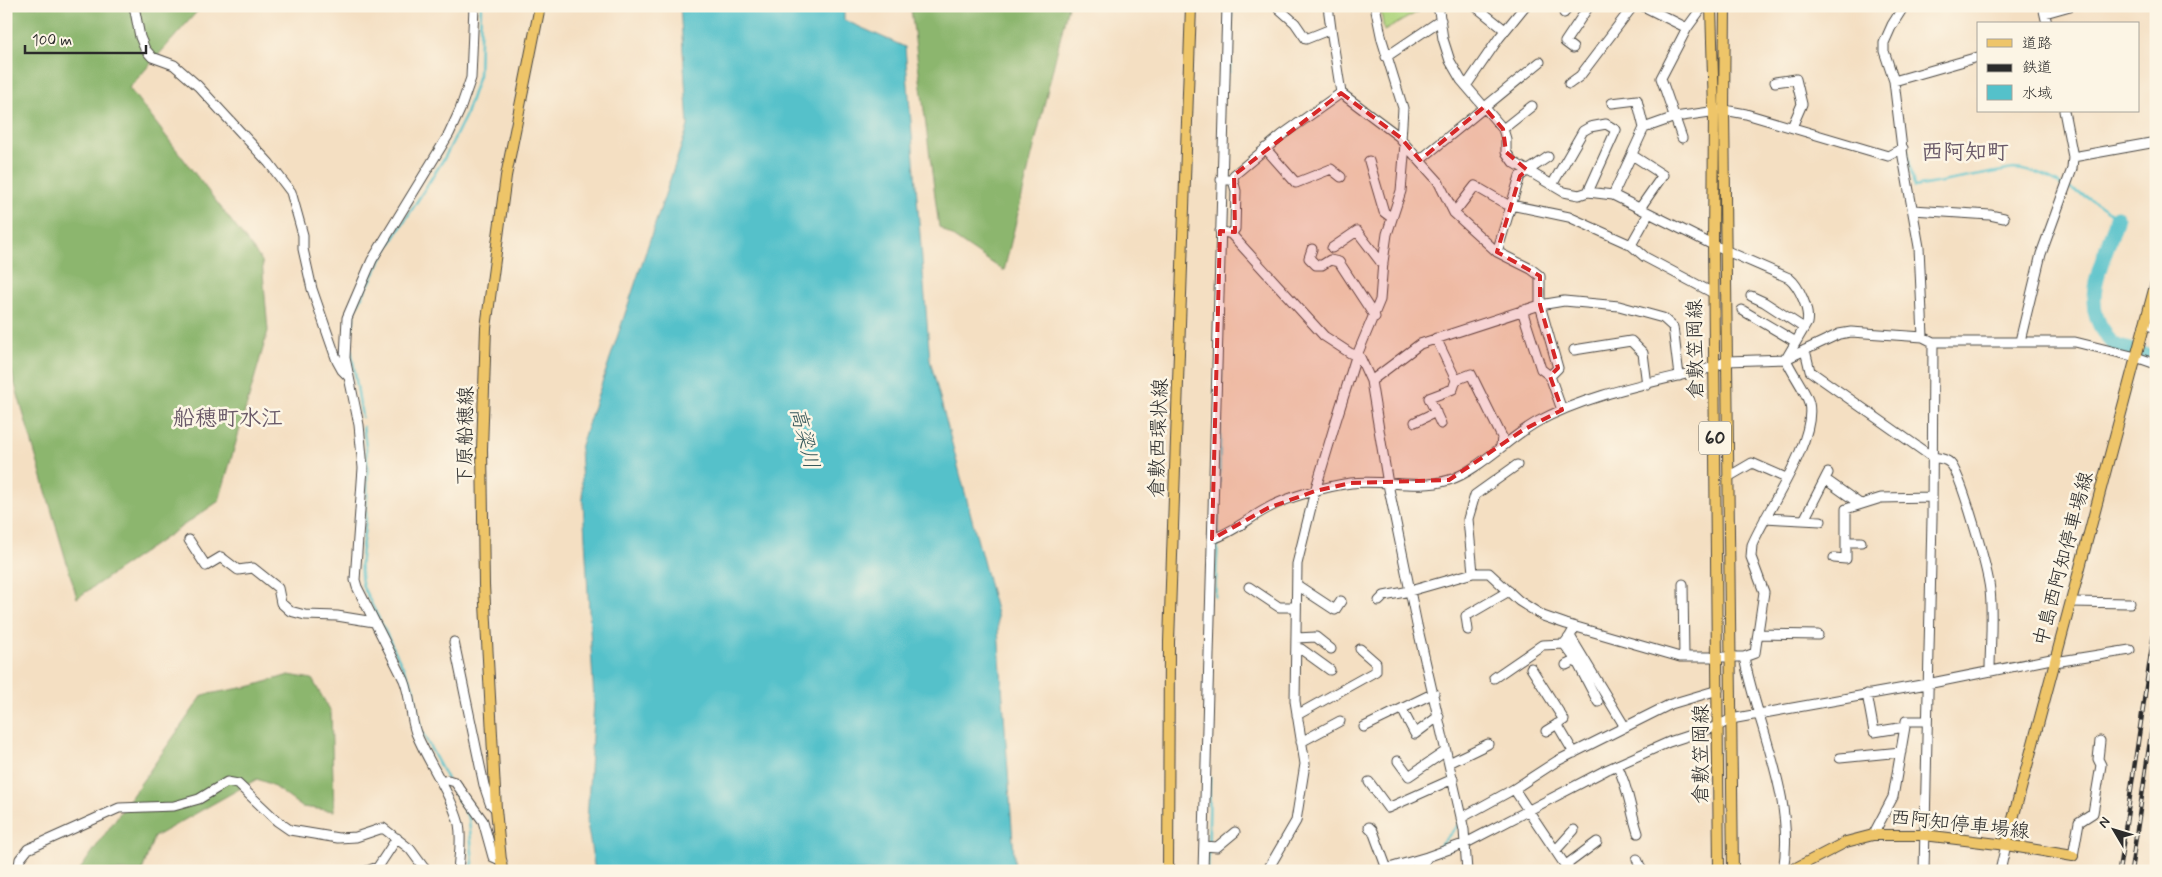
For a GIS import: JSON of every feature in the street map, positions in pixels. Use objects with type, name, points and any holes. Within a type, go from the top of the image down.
[{"type":"main road","name":"下原船穂線","points":[[502,866],[496,809],[484,585],[482,450],[486,328],[506,176],[540,6]]},
{"type":"main road","name":"倉敷西環状線","points":[[1168,871],[1169,642],[1191,6]]},
{"type":"main road","name":"倉敷笠岡線","points":[[1711,6],[1719,111],[1726,251],[1733,871]]},
{"type":"main road","name":"倉敷笠岡線","points":[[1719,871],[1713,245],[1724,6]]},
{"type":"main road","name":"中島西阿知停車場線","points":[[2006,845],[2156,282]]},
{"type":"main road","name":"西阿知停車場線","points":[[1790,871],[1846,842],[1873,835],[1924,835],[2006,845],[2073,856]]},
{"type":"street","points":[[134,6],[140,37],[145,49],[152,57],[174,65],[198,86],[269,163],[291,192],[303,235],[303,249],[312,289],[337,361],[348,376]]},
{"type":"street","points":[[458,871],[459,825],[445,781],[417,735],[408,691],[355,580],[363,468],[359,425],[348,376],[345,335],[346,318],[372,260],[449,134],[460,110],[471,78],[474,6]]},
{"type":"street","points":[[1203,871],[1207,846],[1227,180],[1227,6]]},
{"type":"street","points":[[1276,6],[1295,23],[1306,39],[1331,29]]},
{"type":"street","points":[[1328,6],[1341,93],[1402,141],[1420,160],[1438,181],[1454,213],[1497,252],[1532,269],[1540,276],[1540,305],[1558,368],[1550,376]]},
{"type":"street","points":[[1267,871],[1296,821],[1305,764],[1297,715],[1294,679],[1297,564],[1315,491],[1355,360],[1380,300],[1381,262],[1390,217],[1401,191],[1403,108],[1378,24],[1375,6]]},
{"type":"street","points":[[1436,6],[1450,61],[1466,86],[1503,129],[1506,138],[1506,152],[1513,162],[1564,192],[1579,195],[1588,192],[1613,195],[1713,245],[1789,278],[1796,283],[1809,317],[1786,359]]},
{"type":"street","points":[[1475,6],[1506,30]]},
{"type":"street","points":[[1466,86],[1525,6]]},
{"type":"street","points":[[1573,48],[1565,42],[1589,6]]},
{"type":"street","points":[[1569,84],[1580,76],[1633,6]]},
{"type":"street","points":[[1643,6],[1687,28]]},
{"type":"street","points":[[1682,138],[1662,78],[1687,28],[1703,6]]},
{"type":"street","points":[[1904,6],[1892,25],[1884,43],[1884,51],[1894,81],[1902,148],[1919,247],[1923,337]]},
{"type":"street","points":[[2044,10],[2070,6]]},
{"type":"street","points":[[1388,55],[1441,20]]},
{"type":"street","points":[[1894,81],[1977,57]]},
{"type":"street","points":[[1420,160],[1540,62]]},
{"type":"street","points":[[1775,82],[1796,79],[1802,104],[1792,127]]},
{"type":"street","points":[[1227,180],[1266,148],[1341,93]]},
{"type":"street","points":[[1612,103],[1637,100],[1644,128],[1613,195]]},
{"type":"street","points":[[1503,129],[1532,106]]},
{"type":"street","points":[[1644,128],[1675,117],[1719,111],[1746,114],[1888,156],[1902,148]]},
{"type":"street","points":[[2020,341],[2040,254],[2072,169],[2073,157],[2064,112]]},
{"type":"street","points":[[1552,185],[1583,131],[1590,127],[1606,124],[1616,130],[1588,192]]},
{"type":"street","points":[[2073,157],[2156,142]]},
{"type":"street","points":[[1266,148],[1296,183],[1331,170],[1341,178]]},
{"type":"street","points":[[1632,154],[1663,175],[1640,208]]},
{"type":"street","points":[[1497,252],[1520,176],[1548,157]]},
{"type":"street","points":[[1369,162],[1384,212],[1390,217]]},
{"type":"street","points":[[1225,232],[1235,229],[1236,191],[1227,180]]},
{"type":"street","points":[[1454,213],[1475,186],[1506,204],[1569,217],[1631,245],[1645,257],[1713,293]]},
{"type":"street","points":[[1912,210],[1990,215],[2004,218]]},
{"type":"street","points":[[1631,245],[1648,213]]},
{"type":"street","points":[[1332,248],[1357,231],[1381,262]]},
{"type":"street","points":[[1225,232],[1324,336],[1358,356],[1364,362],[1371,381],[1386,483],[1408,591],[1439,716],[1461,818],[1466,843],[1467,871]]},
{"type":"street","points":[[1312,249],[1309,258],[1316,265],[1322,265],[1330,260],[1339,262],[1373,315]]},
{"type":"street","points":[[1751,296],[1764,302],[1804,328]]},
{"type":"street","points":[[1371,381],[1420,344],[1522,310],[1564,301],[1620,306],[1663,318],[1673,327],[1679,376]]},
{"type":"street","points":[[1522,310],[1541,369],[1550,376],[1562,410]]},
{"type":"street","points":[[1742,310],[1796,342]]},
{"type":"street","points":[[2144,325],[2156,327]]},
{"type":"street","points":[[1216,538],[1268,508],[1315,491],[1351,483],[1428,483],[1449,480],[1471,469],[1538,422],[1562,410],[1591,400],[1727,362],[1786,359],[1839,334],[1852,332],[1923,337],[1932,342],[2075,342],[2136,357],[2156,364]]},
{"type":"street","points":[[1436,338],[1456,380],[1453,389],[1429,398],[1441,424]]},
{"type":"street","points":[[1574,350],[1631,340],[1643,353],[1646,385]]},
{"type":"street","points":[[1924,871],[1932,497],[1932,342]]},
{"type":"street","points":[[1805,350],[1810,371],[1932,457],[1942,458],[1949,462],[1955,470],[1971,516],[1990,590],[1990,671]]},
{"type":"street","points":[[1379,601],[1384,596],[1473,573],[1490,573],[1518,601],[1543,616],[1575,627],[1684,657],[1730,655],[1744,657],[1756,653],[1764,592],[1752,557],[1752,545],[1801,452],[1807,433],[1809,403],[1786,359]]},
{"type":"street","points":[[1456,380],[1471,374],[1502,437],[1502,446]]},
{"type":"street","points":[[1414,422],[1436,412]]},
{"type":"street","points":[[1728,477],[1752,464],[1786,478]]},
{"type":"street","points":[[1473,573],[1468,519],[1475,495],[1517,465]]},
{"type":"street","points":[[1804,520],[1829,477],[1860,504]]},
{"type":"street","points":[[1834,558],[1846,559],[1846,509],[1881,498],[1932,497]]},
{"type":"street","points":[[1765,518],[1822,521]]},
{"type":"street","points":[[189,540],[206,566],[221,557],[238,570],[253,568],[278,588],[281,603],[290,611],[305,615],[337,616],[374,622]]},
{"type":"street","points":[[1846,542],[1861,542]]},
{"type":"street","points":[[1683,584],[1684,657]]},
{"type":"street","points":[[1297,585],[1335,610],[1341,601]]},
{"type":"street","points":[[1249,587],[1279,607],[1296,607]]},
{"type":"street","points":[[1468,630],[1466,616],[1508,591]]},
{"type":"street","points":[[2071,602],[2130,602]]},
{"type":"street","points":[[1494,678],[1542,646],[1564,644],[1575,627]]},
{"type":"street","points":[[1759,634],[1818,635]]},
{"type":"street","points":[[1570,636],[1625,727]]},
{"type":"street","points":[[1296,643],[1316,637],[1331,649]]},
{"type":"street","points":[[454,642],[484,785],[490,802],[496,809]]},
{"type":"street","points":[[1296,643],[1330,670]]},
{"type":"street","points":[[1564,644],[1576,660],[1598,702]]},
{"type":"street","points":[[1297,715],[1376,671],[1376,663],[1360,649]]},
{"type":"street","points":[[1369,827],[1373,831],[1383,870],[1427,858],[1466,843],[1618,765],[1670,742],[1718,726],[1731,719],[1990,671],[2130,650]]},
{"type":"street","points":[[1744,657],[1757,713],[1779,788],[1786,851],[1783,871]]},
{"type":"street","points":[[1566,664],[1576,660]]},
{"type":"street","points":[[1531,668],[1564,720],[1546,731]]},
{"type":"street","points":[[1461,818],[1574,753],[1671,704],[1718,690]]},
{"type":"street","points":[[1364,727],[1432,694]]},
{"type":"street","points":[[1867,694],[1874,732],[1905,727]]},
{"type":"street","points":[[1405,715],[1415,734],[1439,716]]},
{"type":"street","points":[[1301,742],[1340,721]]},
{"type":"street","points":[[1873,835],[1893,798],[1906,721],[1927,721]]},
{"type":"street","points":[[1557,724],[1574,753]]},
{"type":"street","points":[[2073,856],[2079,822],[2094,813],[2101,766],[2098,759],[2100,741]]},
{"type":"street","points":[[1449,763],[1488,744]]},
{"type":"street","points":[[1398,761],[1408,776],[1446,750]]},
{"type":"street","points":[[1840,758],[1901,752]]},
{"type":"street","points":[[1618,765],[1627,784],[1632,816],[1638,833]]},
{"type":"street","points":[[1369,782],[1388,808],[1452,780]]},
{"type":"street","points":[[445,781],[455,782],[483,821],[493,857],[502,866]]},
{"type":"street","points":[[18,871],[20,858],[28,849],[97,817],[119,808],[174,806],[199,799],[226,782],[238,784],[277,821],[290,830],[338,838],[356,837],[384,828],[410,849],[428,871]]},
{"type":"street","points":[[1514,789],[1568,868],[1597,842]]},
{"type":"street","points":[[1556,850],[1574,830]]},
{"type":"street","points":[[1207,846],[1217,847],[1235,832]]},
{"type":"street","points":[[367,871],[378,867],[397,838]]},
{"type":"street","points":[[2000,871],[2006,845]]},
{"type":"street","points":[[1417,871],[1427,858]]},
{"type":"street","points":[[1636,859],[1642,871]]},
{"type":"highlighted area","points":[[1341,93],[1401,138],[1420,160],[1484,107],[1503,129],[1506,152],[1527,170],[1520,176],[1497,252],[1540,276],[1540,305],[1558,368],[1550,376],[1562,410],[1523,430],[1449,480],[1351,483],[1315,491],[1268,508],[1212,539],[1220,231],[1235,232],[1234,175]]},
{"type":"green space","points":[[6,6],[202,6],[129,88],[262,261],[268,331],[219,501],[77,598],[6,348]]},
{"type":"green space","points":[[913,6],[1068,6],[1004,271],[939,227],[911,9]]},
{"type":"green space","points":[[1380,6],[1428,6],[1384,31]]},
{"type":"green space","points":[[289,675],[312,679],[331,712],[334,811],[302,807],[270,784],[257,779],[154,837],[142,871],[79,871],[203,695],[252,686]]},
{"type":"water","name":"高梁川","points":[[680,6],[844,6],[844,20],[905,47],[930,360],[997,614],[1015,871],[595,871],[587,823],[594,701],[580,448],[688,126]]},
{"type":"waterway","points":[[362,417],[350,343],[355,310],[387,249],[445,157],[465,117],[479,75],[481,6]]},
{"type":"waterway","points":[[1230,72],[1232,6]]},
{"type":"waterway","points":[[1904,130],[1914,187],[2013,169],[2039,174],[2063,186]]},
{"type":"waterway","points":[[2068,188],[2089,198],[2117,217]]},
{"type":"waterway","points":[[2117,217],[2098,276],[2094,306],[2097,320],[2111,341],[2117,346],[2133,351]]},
{"type":"waterway","points":[[1218,535],[1222,348]]},
{"type":"waterway","points":[[2143,354],[2156,357]]},
{"type":"waterway","points":[[363,427],[368,483],[361,561],[363,587],[413,687],[421,730],[447,779]]},
{"type":"waterway","points":[[1215,597],[1218,540]]},
{"type":"waterway","points":[[1208,871],[1210,777]]},
{"type":"waterway","points":[[450,784],[469,819],[473,863],[469,871]]},
{"type":"waterway","points":[[1435,851],[1459,824]]},
{"type":"railway","points":[[2119,871],[2156,619]]},
{"type":"railway","points":[[2131,871],[2156,700]]},
{"type":"district","name":"西阿知町","points":[[1965,153]]},
{"type":"district","name":"船穂町水江","points":[[228,419]]}]
